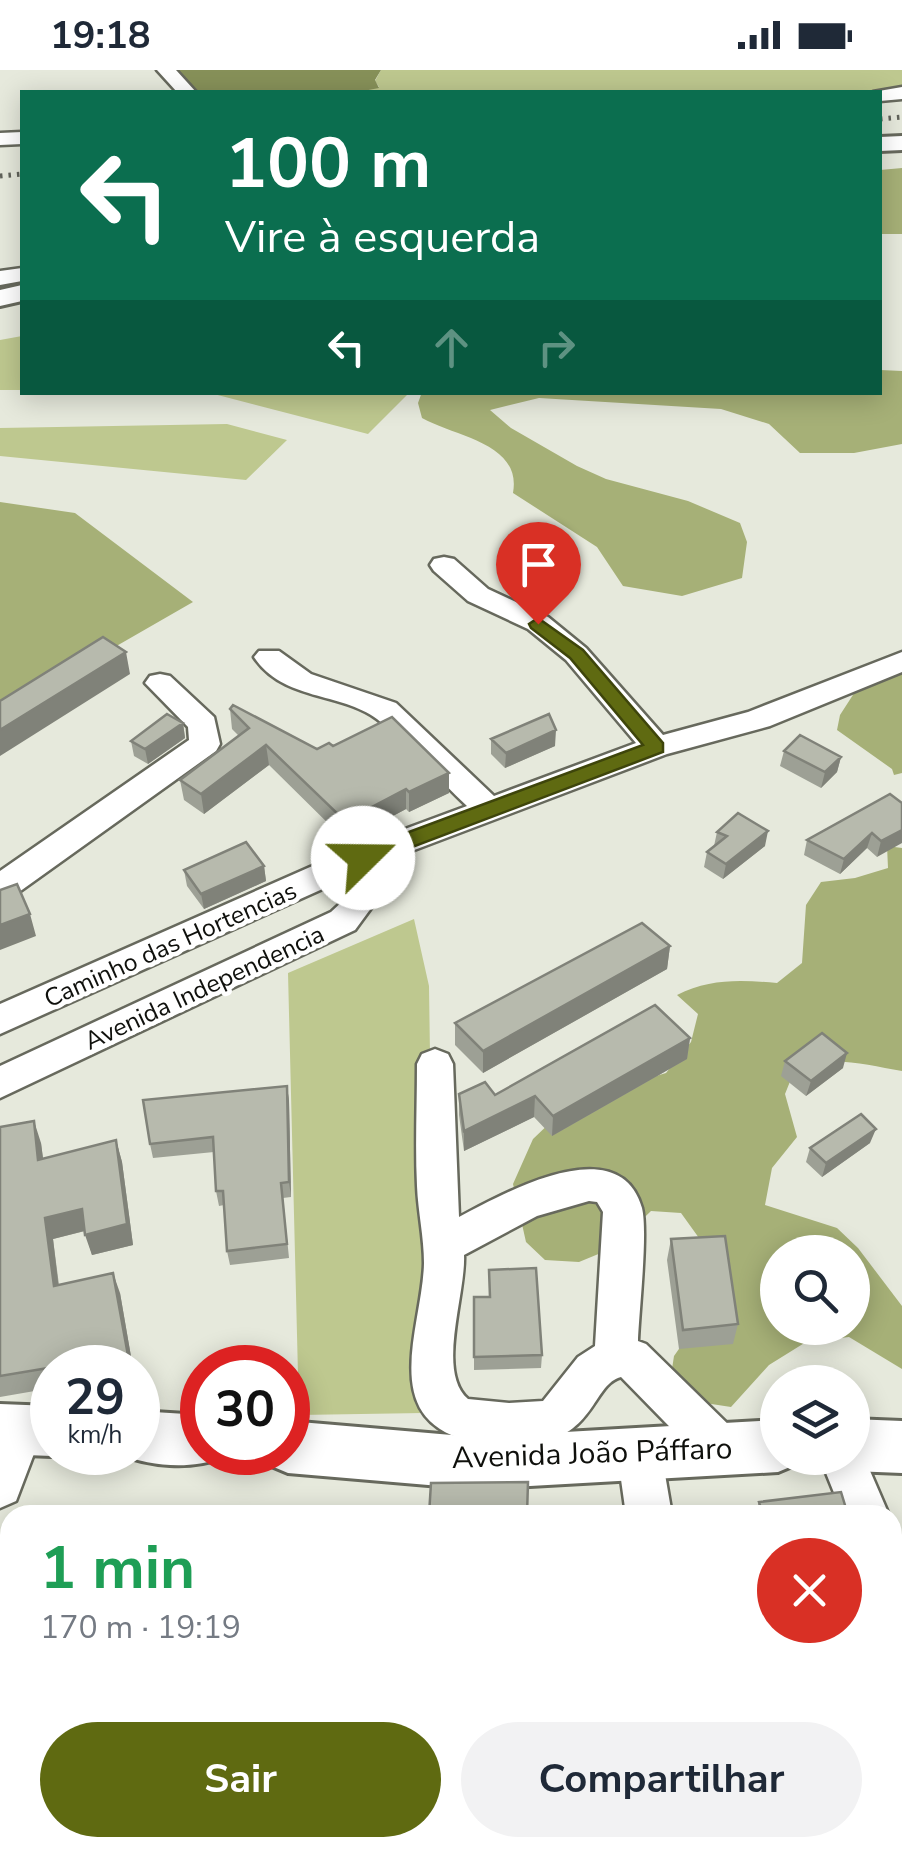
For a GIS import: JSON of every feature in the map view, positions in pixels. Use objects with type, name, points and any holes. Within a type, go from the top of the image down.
[{"type":"main road","points":[[870,1446],[902,1447]]},
{"type":"main road","name":"Avenida João Páffaro","points":[[310,1449],[475,1463],[760,1447]]},
{"type":"street","points":[[166,70],[185,90]]},
{"type":"street","points":[[444,565],[478,594],[538,624],[576,654],[656,747]]},
{"type":"street","points":[[269,657],[301,681],[385,710],[488,808]]},
{"type":"street","name":"Caminho das Hortencias","points":[[0,1020],[363,858],[488,808],[656,747],[759,719],[902,661]]},
{"type":"street","points":[[0,888],[205,744],[203,724],[160,683]]},
{"type":"street","name":"Avenida Independencia","points":[[2,1077],[344,921],[359,908],[365,895],[363,858]]},
{"type":"street","points":[[435,1064],[436,1182],[445,1268],[428,1375],[442,1404],[468,1422],[522,1425],[556,1418],[599,1364],[616,1356],[631,1358],[721,1448]]},
{"type":"street","points":[[443,1246],[523,1202],[603,1186],[617,1196],[623,1212],[616,1356]]},
{"type":"street","points":[[0,1486],[24,1430]]},
{"type":"street","points":[[639,1451],[647,1505]]},
{"type":"street","points":[[849,1475],[862,1505]]},
{"type":"shaded area","points":[[175,70],[381,70],[375,80],[379,88],[368,90],[197,90]]},
{"type":"shaded area","points":[[381,70],[902,70],[902,91],[366,90],[379,87],[375,81]]},
{"type":"shaded area","points":[[902,168],[902,234],[882,234],[882,170]]},
{"type":"shaded area","points":[[20,336],[20,390],[0,390],[0,340]]},
{"type":"shaded area","points":[[882,370],[902,371],[902,444],[854,453],[800,453],[769,424],[721,409],[539,398],[490,410],[511,428],[577,466],[606,479],[688,501],[740,523],[747,542],[742,578],[682,596],[623,586],[597,547],[513,493],[513,476],[497,452],[422,418],[418,403],[421,395],[882,395]]},
{"type":"shaded area","points":[[218,395],[406,395],[368,434]]},
{"type":"shaded area","points":[[227,424],[287,440],[246,480],[0,456],[0,428]]},
{"type":"shaded area","points":[[0,502],[75,513],[193,602],[0,713]]},
{"type":"shaded area","points":[[902,673],[902,773],[894,775],[892,769],[837,730],[840,715],[860,684]]},
{"type":"shaded area","points":[[887,846],[902,848],[902,1071],[835,1061],[795,1069],[785,1094],[797,1137],[772,1168],[765,1205],[837,1228],[844,1235],[760,1235],[760,1345],[801,1345],[769,1365],[760,1365],[760,1375],[731,1407],[705,1403],[672,1369],[674,1356],[698,1322],[699,1238],[681,1213],[651,1211],[613,1248],[579,1262],[545,1260],[526,1242],[513,1184],[533,1139],[555,1118],[596,1094],[666,1073],[691,1042],[698,1014],[677,995],[714,983],[777,983],[802,963],[806,905],[821,882],[855,878],[888,868]]},
{"type":"shaded area","points":[[414,919],[429,986],[433,1263],[423,1413],[310,1415],[310,1345],[297,1345],[288,973]]},
{"type":"shaded area","points":[[870,1264],[902,1306],[902,1369],[862,1345],[870,1345]]},
{"type":"building","points":[[103,637],[126,652],[0,730],[0,701]]},
{"type":"building","points":[[233,705],[317,749],[329,743],[333,746],[392,717],[449,773],[409,792],[406,789],[345,821],[266,745],[201,794],[180,780],[249,728],[230,709]]},
{"type":"building","points":[[167,714],[183,723],[145,749],[131,741]]},
{"type":"building","points":[[549,714],[556,730],[506,753],[491,739]]},
{"type":"building","points":[[800,735],[841,757],[825,772],[784,751]]},
{"type":"building","points":[[890,794],[902,803],[902,830],[881,841],[872,833],[844,859],[807,840]]},
{"type":"building","points":[[738,813],[768,831],[726,864],[707,852],[727,836],[717,832]]},
{"type":"building","points":[[246,842],[264,866],[201,894],[184,870]]},
{"type":"building","points":[[17,884],[30,914],[0,925],[0,890]]},
{"type":"building","points":[[642,923],[670,946],[483,1051],[455,1023]]},
{"type":"building","points":[[655,1005],[690,1038],[553,1116],[535,1096],[464,1131],[459,1094],[485,1082],[495,1095]]},
{"type":"building","points":[[822,1033],[847,1053],[811,1081],[785,1061]]},
{"type":"building","points":[[287,1086],[289,1182],[281,1183],[287,1244],[227,1251],[223,1191],[216,1191],[213,1137],[150,1144],[143,1100]]},
{"type":"building","points":[[861,1114],[876,1129],[826,1163],[810,1148]]},
{"type":"building","points":[[34,1121],[38,1160],[116,1140],[127,1224],[85,1235],[82,1209],[45,1218],[54,1286],[113,1273],[126,1345],[30,1345],[30,1371],[0,1376],[0,1127]]},
{"type":"building","points":[[725,1236],[738,1324],[683,1330],[671,1239]]},
{"type":"building","points":[[536,1268],[542,1355],[474,1357],[474,1297],[490,1297],[489,1270]]},
{"type":"building","points":[[528,1482],[527,1505],[430,1505],[431,1483]]},
{"type":"building","points":[[841,1492],[845,1505],[760,1505],[759,1502]]},
{"type":"railway","points":[[882,119],[902,117]]},
{"type":"railway","points":[[0,176],[20,174]]},
{"type":"route","points":[[363,858],[656,747],[576,654],[538,624]]}]
